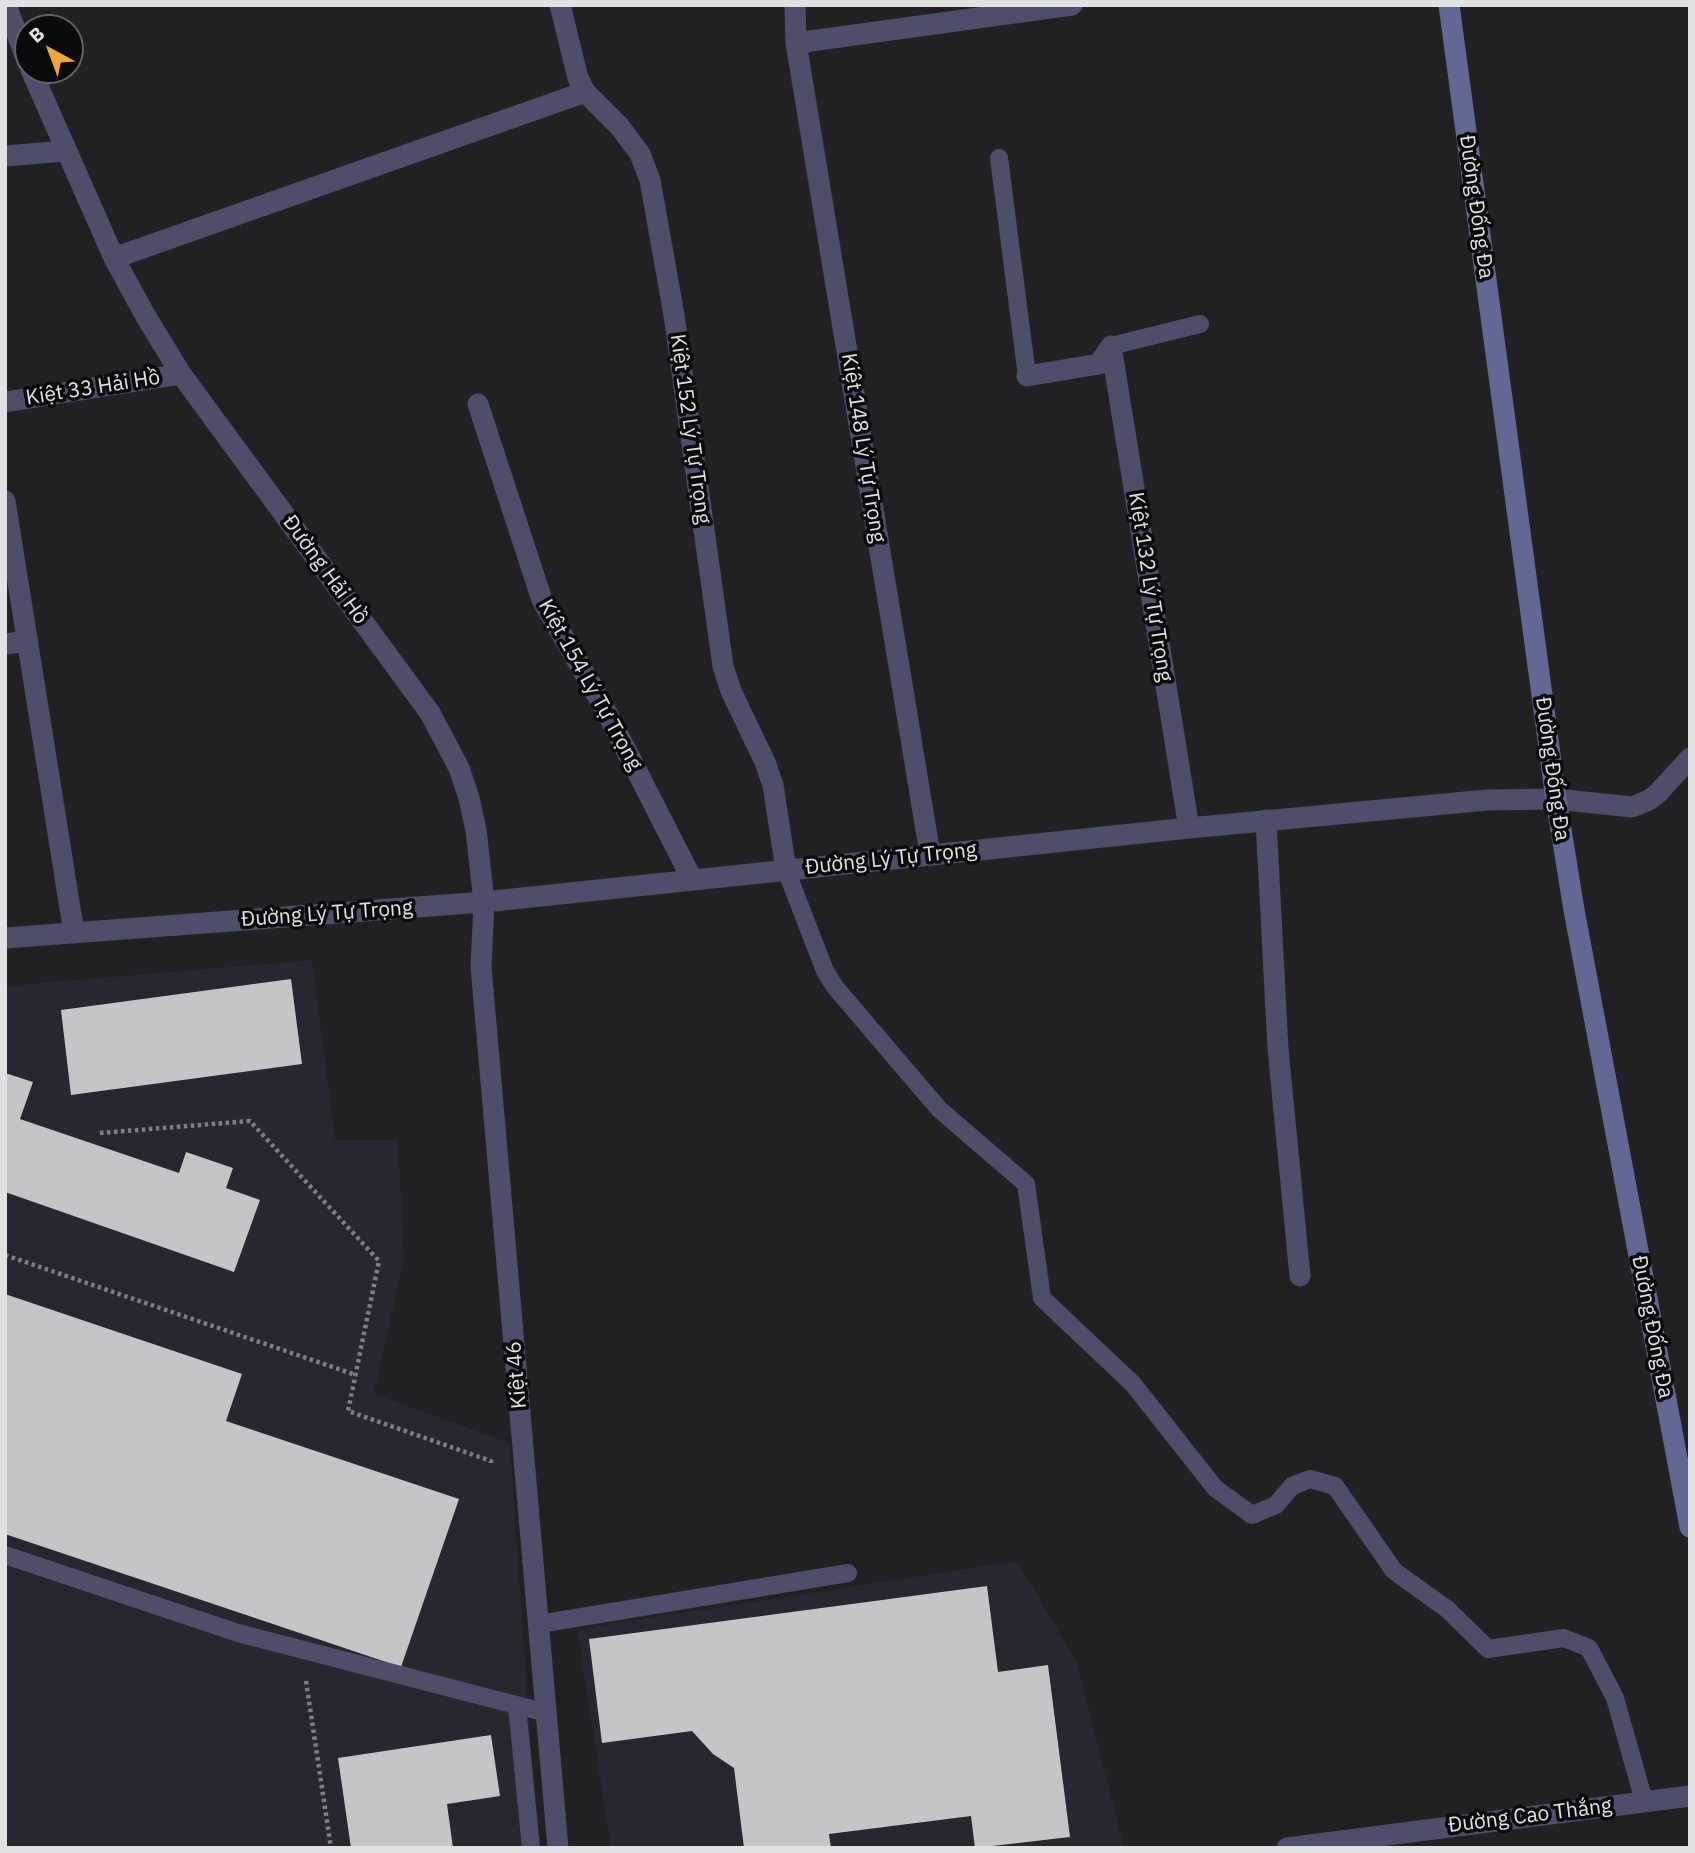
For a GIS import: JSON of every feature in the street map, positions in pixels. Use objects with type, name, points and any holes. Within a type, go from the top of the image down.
[{"type":"main road","name":"Đường Đống Đa","points":[[1449,5],[1556,799],[1576,923],[1690,1527]]},
{"type":"street","points":[[6,5],[14,26]]},
{"type":"street","name":"Kiệt 152 Lý Tự Trọng","points":[[560,5],[578,78],[585,92],[620,127],[640,154],[650,180],[674,314],[723,666],[731,691],[773,785],[786,870]]},
{"type":"street","name":"Kiệt 148 Lý Tự Trọng","points":[[794,5],[796,43],[930,854]]},
{"type":"street","points":[[796,43],[1072,5]]},
{"type":"street","name":"Đường Hải Hồ","points":[[37,84],[114,258],[181,373],[430,713],[446,741],[469,798],[476,830],[484,902]]},
{"type":"street","points":[[114,258],[585,92]]},
{"type":"street","points":[[5,156],[65,151]]},
{"type":"street","points":[[1027,376],[1099,364],[1111,346]]},
{"type":"street","name":"Kiệt 132 Lý Tự Trọng","points":[[1111,346],[1189,828]]},
{"type":"street","name":"Kiệt 33 Hải Hồ","points":[[5,402],[181,373]]},
{"type":"street","name":"Kiệt 154 Lý Tự Trọng","points":[[478,404],[542,600],[604,707],[692,879]]},
{"type":"street","points":[[5,501],[74,933]]},
{"type":"street","points":[[5,644],[28,641]]},
{"type":"street","name":"Đường Lý Tự Trọng","points":[[5,938],[484,902],[930,854],[1487,800],[1556,799],[1632,807],[1658,793],[1690,758]]},
{"type":"street","points":[[1266,820],[1279,1049],[1300,1276]]},
{"type":"street","name":"Kiệt 46","points":[[484,902],[481,967],[558,1848]]},
{"type":"street","name":"Đường Cao Thắng","points":[[1287,1848],[1690,1796]]},
{"type":"lane","points":[[999,158],[1027,376]]},
{"type":"lane","points":[[1111,346],[1200,324]]},
{"type":"lane","points":[[786,870],[825,971],[835,987],[939,1110],[1026,1184],[1042,1298],[1133,1384],[1215,1488],[1252,1515],[1276,1505],[1292,1486],[1310,1479],[1335,1486],[1394,1572],[1447,1609],[1488,1650],[1564,1638],[1588,1648],[1615,1698],[1644,1801]]},
{"type":"lane","points":[[5,1555],[238,1633],[547,1713]]},
{"type":"lane","points":[[539,1624],[848,1573]]},
{"type":"lane","points":[[517,1706],[531,1848]]},
{"type":"path","points":[[100,1133],[250,1121],[379,1261],[348,1411],[491,1461],[492,1475]]},
{"type":"path","points":[[5,1255],[356,1375]]},
{"type":"path","points":[[302,1649],[331,1848]]},
{"type":"shaded area","points":[[312,960],[335,1140],[398,1140],[404,1259],[374,1394],[510,1443],[538,1848],[5,1848],[5,986]]},
{"type":"shaded area","points":[[1017,1561],[1077,1662],[1124,1848],[611,1848],[577,1629]]},
{"type":"building","points":[[291,979],[302,1064],[71,1095],[61,1010]]},
{"type":"building","points":[[5,1073],[33,1082],[20,1119],[179,1173],[186,1152],[233,1168],[226,1188],[260,1200],[234,1272],[5,1192]]},
{"type":"building","points":[[5,1294],[242,1374],[226,1421],[459,1499],[401,1667],[5,1534]]},
{"type":"building","points":[[987,1586],[998,1672],[1048,1665],[1070,1837],[975,1848],[971,1816],[829,1834],[831,1848],[744,1848],[734,1768],[713,1754],[692,1731],[602,1743],[589,1639]]},
{"type":"building","points":[[491,1735],[500,1796],[447,1804],[453,1848],[351,1848],[338,1758]]}]
